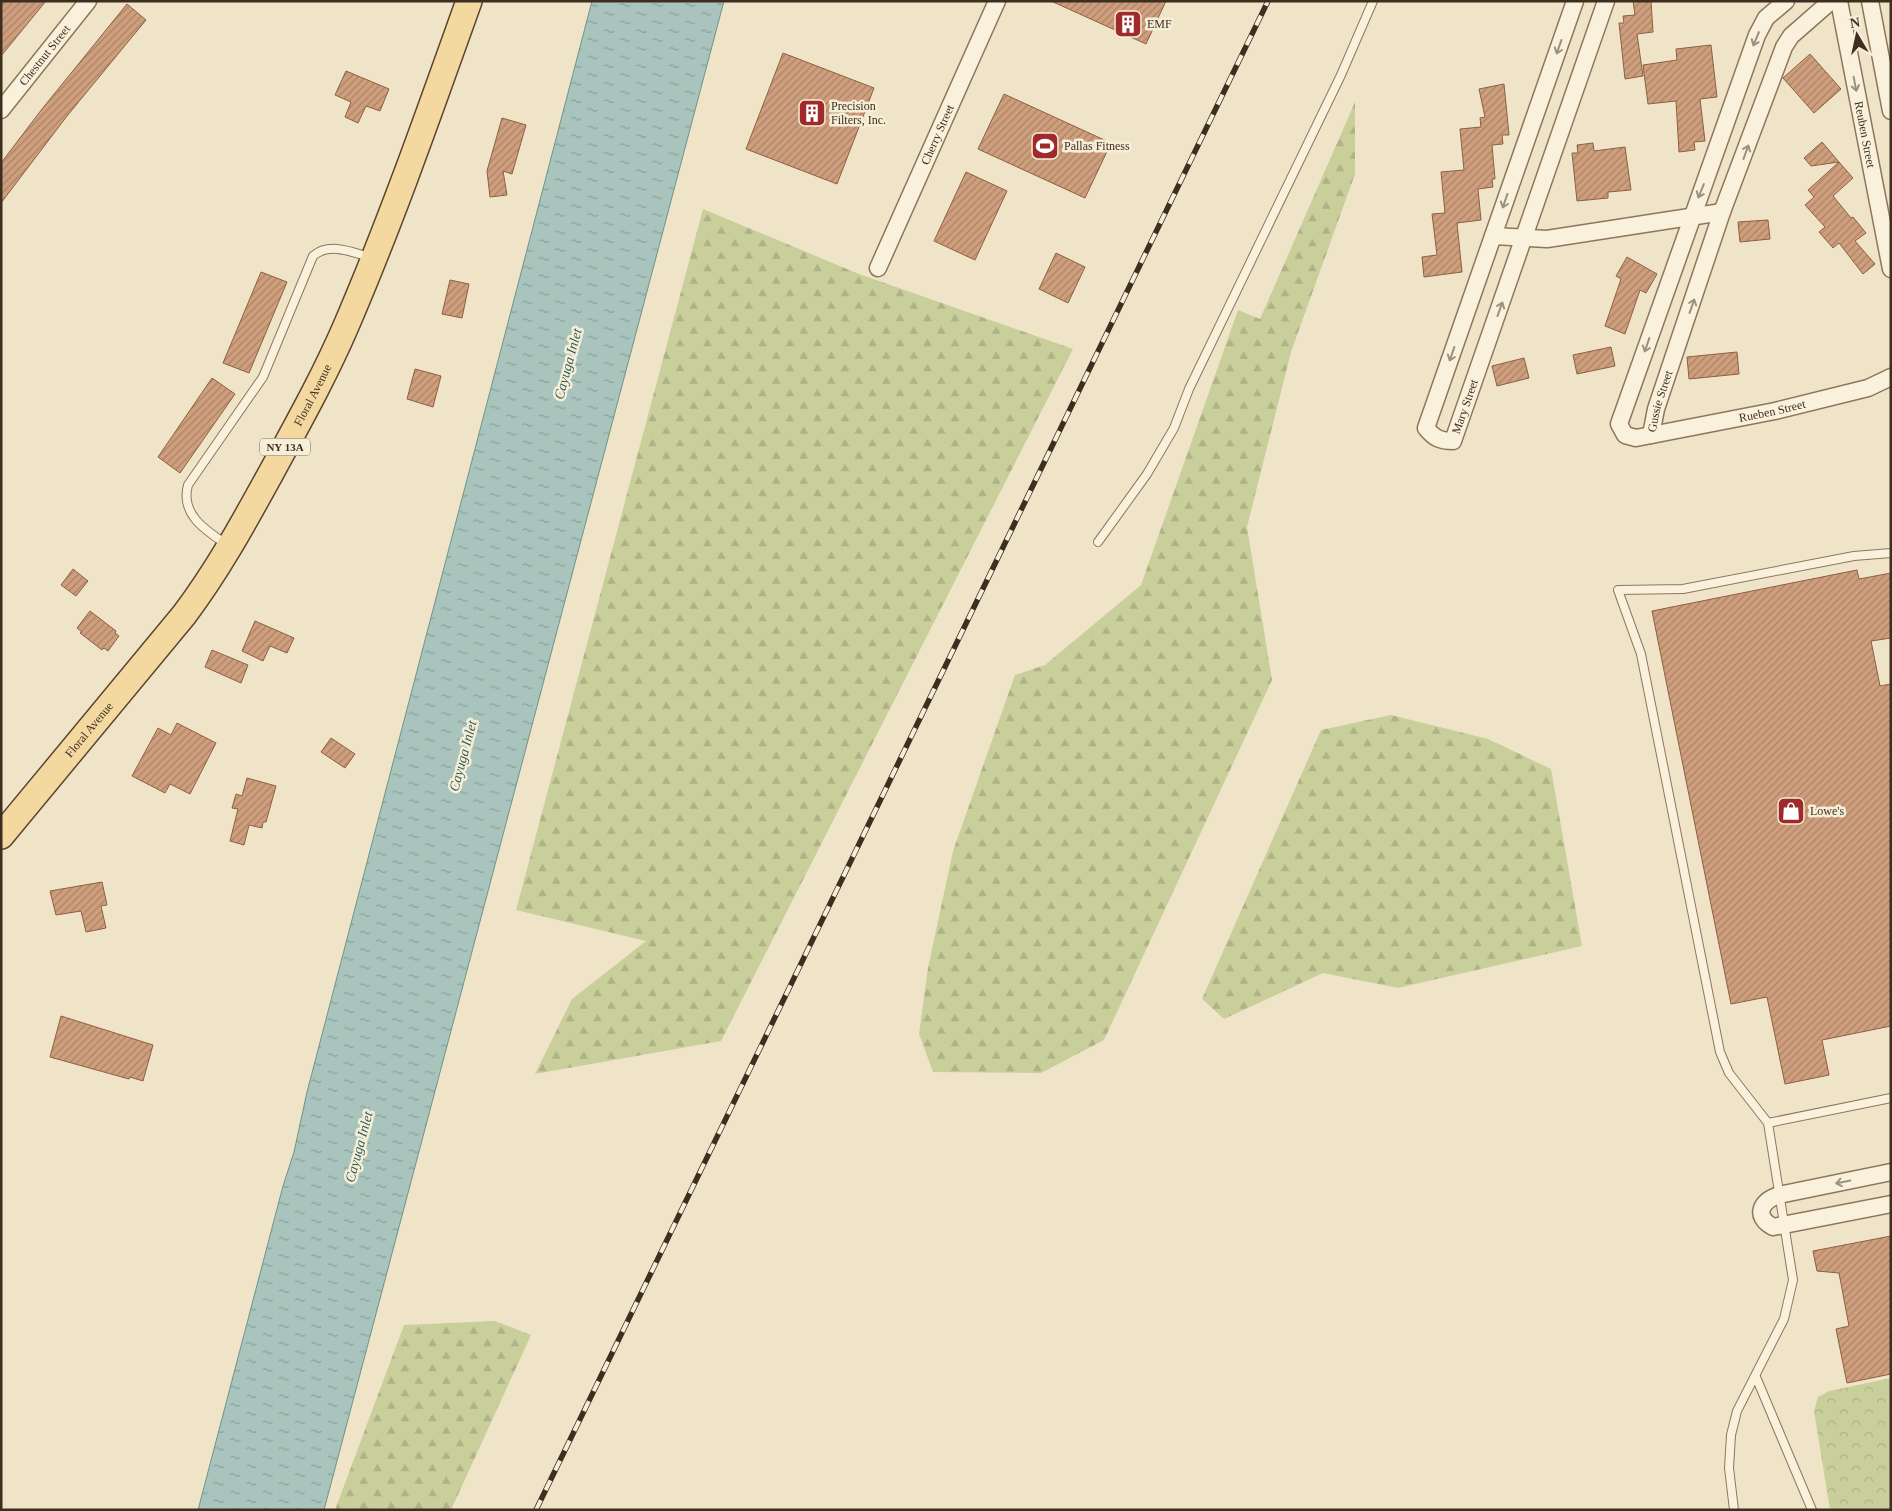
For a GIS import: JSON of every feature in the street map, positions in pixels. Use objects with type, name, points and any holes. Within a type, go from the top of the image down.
[{"type":"main road","name":"Floral Avenue","points":[[1,836],[184,615],[230,546],[319,384],[374,258],[469,1]]},
{"type":"street","name":"Chestnut Street","points":[[1,110],[88,1]]},
{"type":"street","name":"Cherry Street","points":[[878,268],[997,1]]},
{"type":"street","name":"Mary Street","points":[[1575,1],[1426,428],[1433,436],[1443,441],[1452,441],[1525,237],[1606,1]]},
{"type":"street","name":"Gussie Street","points":[[1786,1],[1766,18],[1757,35],[1690,217],[1619,424],[1625,435],[1636,438],[1651,435],[1656,409],[1722,212],[1784,47],[1790,36],[1831,1]]},
{"type":"street","name":"Reuben Street","points":[[1839,1],[1891,269]]},
{"type":"street","points":[[1870,1],[1891,110]]},
{"type":"street","points":[[1493,236],[1547,239],[1722,212]]},
{"type":"street","name":"Rueben Street","points":[[1651,435],[1775,411],[1868,388],[1891,377]]},
{"type":"street","points":[[1891,1172],[1769,1198],[1764,1204],[1762,1217],[1765,1223],[1773,1228],[1891,1204]]},
{"type":"lane","points":[[1098,542],[1147,474],[1174,428],[1194,380],[1341,75],[1373,1]]},
{"type":"lane","points":[[230,546],[197,522],[187,502],[188,485],[263,377],[313,256],[322,250],[335,249],[374,258]]},
{"type":"lane","points":[[1779,1195],[1768,1123],[1729,1073],[1720,1052],[1641,654],[1618,590],[1682,589],[1854,556],[1891,553]]},
{"type":"lane","points":[[1768,1123],[1891,1098]]},
{"type":"lane","points":[[1734,1510],[1729,1468],[1731,1436],[1737,1411],[1756,1378],[1784,1319],[1793,1280],[1785,1226]]},
{"type":"lane","points":[[1756,1378],[1812,1510]]},
{"type":"green space","points":[[1355,102],[1355,174],[1291,352],[1247,527],[1272,680],[1104,1040],[1041,1073],[933,1072],[919,1034],[928,968],[953,851],[1015,675],[1045,665],[1141,585],[1238,310],[1260,319]]},
{"type":"green space","points":[[703,209],[859,274],[1073,349],[721,1041],[535,1074],[572,999],[646,941],[516,910]]},
{"type":"green space","points":[[1391,715],[1488,739],[1551,769],[1582,946],[1398,988],[1323,973],[1224,1019],[1202,999],[1321,730]]},
{"type":"green space","points":[[495,1321],[531,1335],[451,1510],[335,1510],[404,1325]]},
{"type":"green space","points":[[1891,1378],[1891,1510],[1830,1510],[1814,1411],[1818,1397],[1829,1391]]},
{"type":"water","name":"Cayuga Inlet","points":[[592,1],[724,1],[324,1510],[198,1510],[283,1186],[294,1152],[307,1092]]},
{"type":"building","points":[[1,1],[46,1],[1,56]]},
{"type":"building","name":"EMF","points":[[1051,1],[1166,1],[1146,44]]},
{"type":"building","points":[[1633,1],[1651,1],[1653,32],[1637,34],[1643,76],[1625,79],[1619,23],[1624,23],[1623,16],[1635,15]]},
{"type":"building","points":[[127,4],[146,20],[67,116],[1,203],[1,163]]},
{"type":"building","points":[[1711,45],[1717,97],[1700,99],[1705,141],[1694,142],[1695,150],[1679,152],[1676,101],[1648,104],[1643,65],[1677,60],[1676,49]]},
{"type":"building","name":"Precision Filters, Inc.","points":[[783,53],[874,88],[837,184],[746,149]]},
{"type":"building","points":[[1810,54],[1841,89],[1814,113],[1783,78]]},
{"type":"building","points":[[346,71],[389,89],[380,111],[366,106],[358,123],[345,117],[351,102],[335,95]]},
{"type":"building","points":[[1504,84],[1509,135],[1502,135],[1503,144],[1492,145],[1495,179],[1492,179],[1493,187],[1478,189],[1481,220],[1457,223],[1462,272],[1424,277],[1422,257],[1437,255],[1432,214],[1445,213],[1441,172],[1464,170],[1460,129],[1481,127],[1480,118],[1485,117],[1479,89]]},
{"type":"building","name":"Pallas Fitness","points":[[1004,94],[1111,143],[1085,198],[978,149]]},
{"type":"building","points":[[502,118],[526,125],[512,174],[503,171],[507,195],[490,197],[487,171]]},
{"type":"building","points":[[1822,142],[1839,162],[1811,166],[1804,158]]},
{"type":"building","points":[[1593,143],[1594,151],[1625,147],[1631,190],[1608,192],[1608,198],[1577,201],[1572,153],[1578,153],[1577,145]]},
{"type":"building","points":[[1839,162],[1853,178],[1833,196],[1866,233],[1855,241],[1875,264],[1863,274],[1839,243],[1833,248],[1819,232],[1825,227],[1805,205],[1814,197],[1808,190]]},
{"type":"building","points":[[966,172],[1007,191],[975,260],[934,241]]},
{"type":"building","points":[[1768,220],[1770,239],[1740,242],[1738,222]]},
{"type":"building","points":[[1056,253],[1085,267],[1068,303],[1039,289]]},
{"type":"building","points":[[1627,257],[1657,274],[1646,293],[1640,290],[1625,334],[1605,326],[1621,279],[1616,276]]},
{"type":"building","points":[[261,272],[287,282],[249,373],[223,363]]},
{"type":"building","points":[[450,280],[469,284],[462,318],[442,314]]},
{"type":"building","points":[[1611,347],[1615,366],[1577,374],[1573,355]]},
{"type":"building","points":[[1737,352],[1739,374],[1689,379],[1687,357]]},
{"type":"building","points":[[1524,358],[1529,378],[1497,386],[1492,366]]},
{"type":"building","points":[[415,369],[441,376],[433,407],[407,399]]},
{"type":"building","points":[[212,378],[235,394],[180,473],[158,457]]},
{"type":"building","points":[[73,569],[88,581],[76,596],[61,585]]},
{"type":"building","name":"Lowe's","points":[[1857,570],[1859,579],[1891,573],[1891,638],[1871,641],[1880,686],[1891,684],[1891,1026],[1822,1040],[1829,1075],[1785,1084],[1767,997],[1731,1004],[1652,611]]},
{"type":"building","points":[[90,611],[116,631],[115,633],[119,636],[108,651],[104,648],[102,650],[80,633],[82,632],[77,628]]},
{"type":"building","points":[[255,621],[294,638],[287,653],[270,646],[263,661],[242,651]]},
{"type":"building","points":[[212,650],[248,665],[241,683],[205,667]]},
{"type":"building","points":[[177,723],[216,743],[190,794],[170,784],[165,793],[132,776],[158,728],[171,735]]},
{"type":"building","points":[[331,738],[355,754],[345,768],[321,752]]},
{"type":"building","points":[[247,778],[276,786],[266,822],[263,822],[262,828],[249,825],[244,845],[230,841],[238,809],[232,808],[236,794],[242,796]]},
{"type":"building","points":[[102,882],[107,905],[101,906],[106,928],[86,932],[81,911],[56,915],[50,891]]},
{"type":"building","points":[[61,1016],[153,1045],[143,1081],[130,1077],[129,1079],[50,1057]]},
{"type":"building","points":[[1891,1236],[1891,1374],[1847,1383],[1836,1329],[1849,1326],[1839,1273],[1817,1271],[1813,1251]]},
{"type":"railway","points":[[536,1510],[1268,1]]},
{"type":"place","name":"EMF","points":[[1128,24]]},
{"type":"place","name":"Precision Filters, Inc.","points":[[812,113]]},
{"type":"place","name":"Pallas Fitness","points":[[1045,146]]},
{"type":"place","name":"Lowe's","points":[[1791,811]]}]
